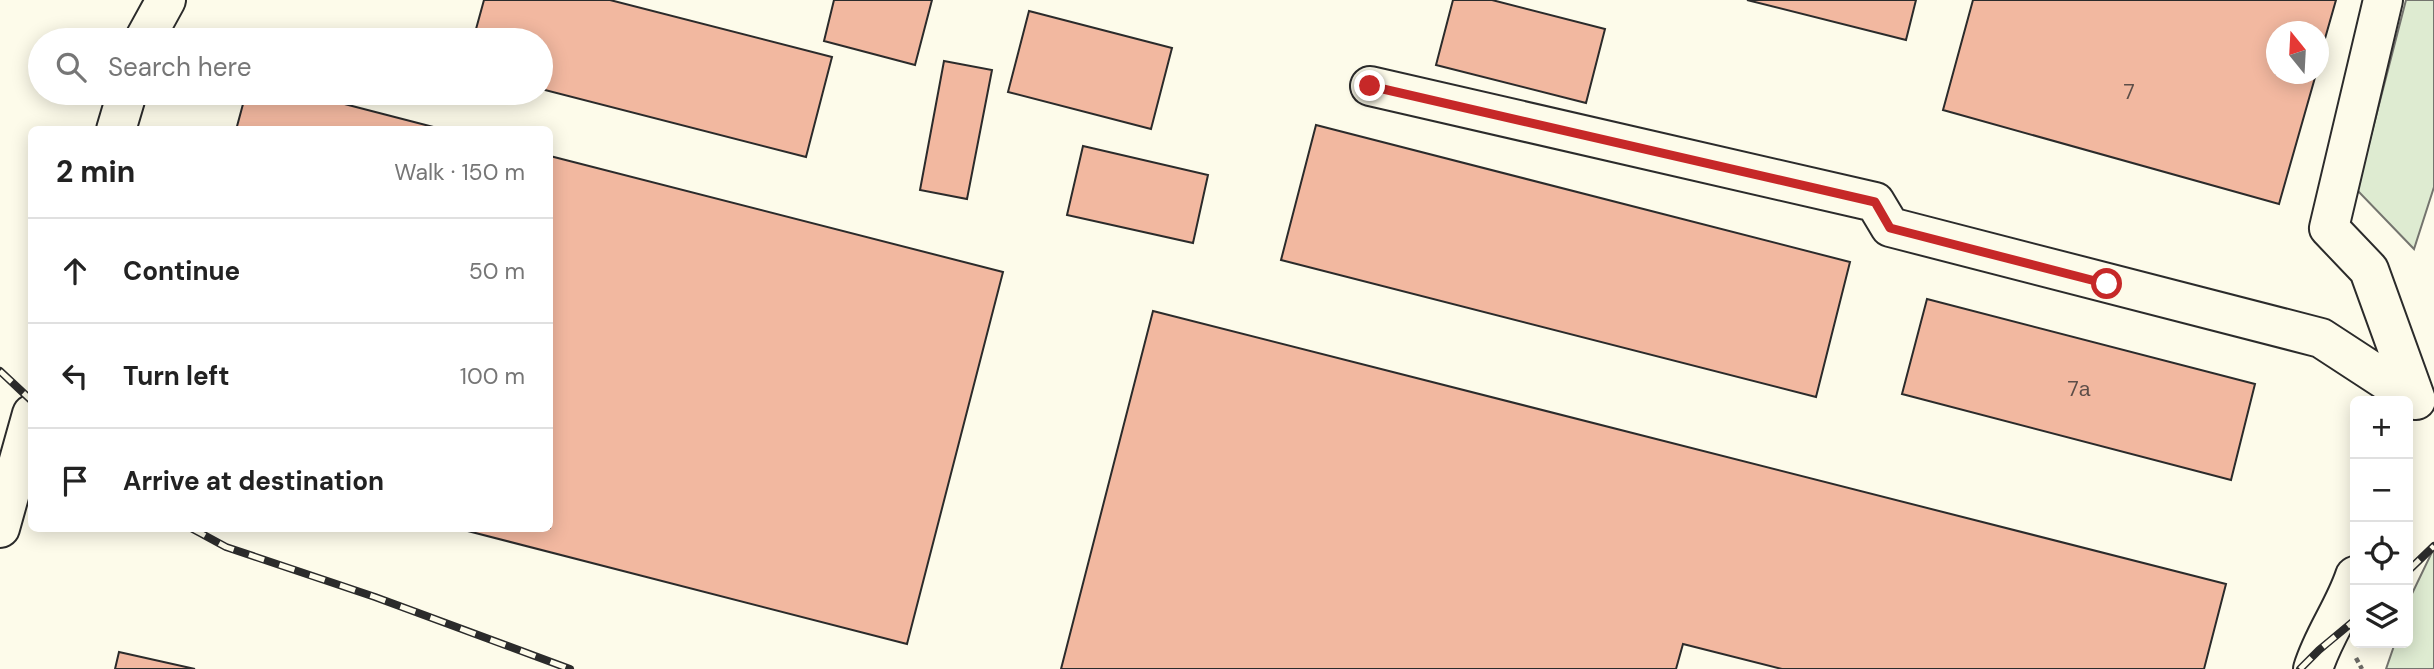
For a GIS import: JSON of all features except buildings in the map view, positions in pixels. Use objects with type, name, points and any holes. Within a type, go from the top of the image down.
[{"type":"street","points":[[151,28],[166,0]]},
{"type":"street","points":[[2383,0],[2329,228],[2369,270],[2419,397]]},
{"type":"street","points":[[1370,86],[1875,202],[1890,228],[2321,338],[2419,397]]},
{"type":"street","points":[[117,126],[123,105]]},
{"type":"street","points":[[0,528],[28,428]]},
{"type":"street","points":[[2313,669],[2319,650],[2351,585]]},
{"type":"green space","points":[[2406,0],[2434,0],[2434,187],[2414,249],[2357,190]]},
{"type":"green space","points":[[2434,548],[2434,669],[2386,669],[2393,648],[2413,648],[2413,592]]},
{"type":"railway","points":[[0,371],[28,397]]},
{"type":"railway","points":[[198,532],[226,547],[375,597],[570,669]]},
{"type":"railway","points":[[2413,566],[2434,546]]},
{"type":"railway","points":[[2300,669],[2350,624]]},
{"type":"route","points":[[1370,86],[1875,202],[1890,228],[2107,284]]}]
